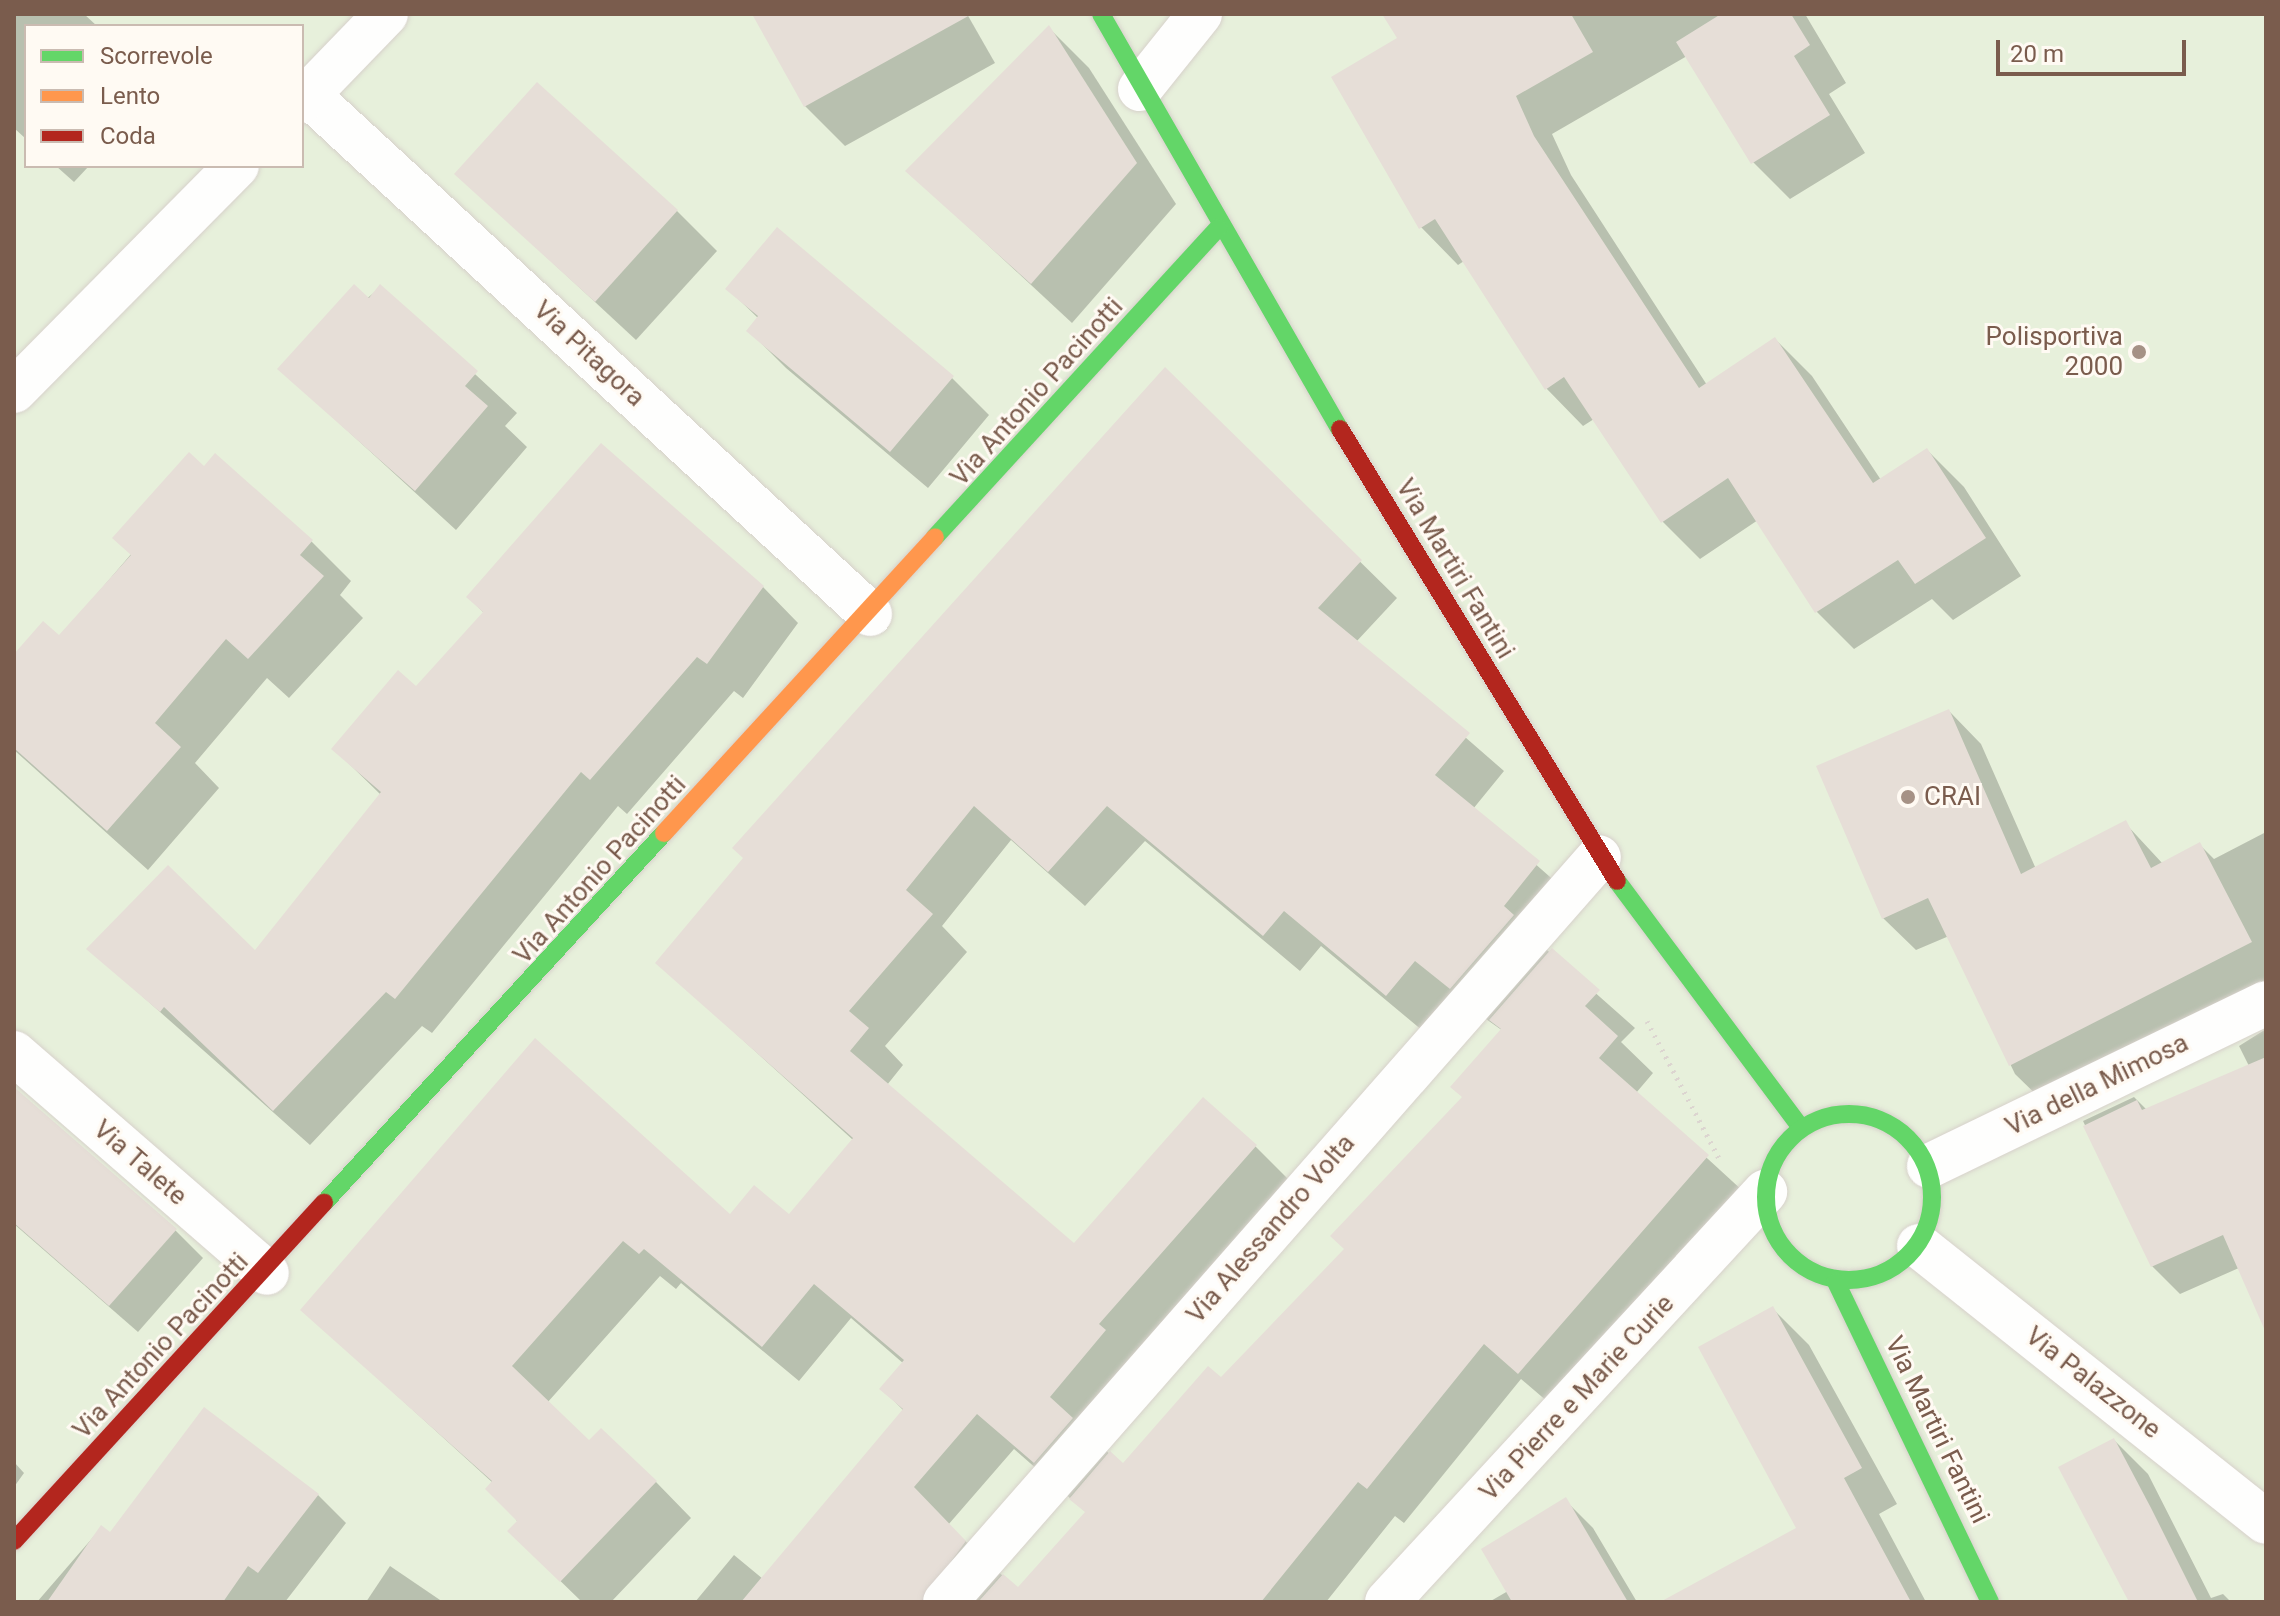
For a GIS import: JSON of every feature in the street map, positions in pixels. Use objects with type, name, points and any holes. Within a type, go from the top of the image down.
[{"type":"street","points":[[305,98],[386,14]]},
{"type":"street","name":"Via Martiri Fantini","points":[[1101,14],[1218,228],[1599,857],[1801,1128]]},
{"type":"street","points":[[1140,89],[1200,14]]},
{"type":"street","name":"Via Pitagora","points":[[305,98],[870,614]]},
{"type":"street","points":[[14,391],[235,168]]},
{"type":"street","name":"Via Antonio Pacinotti","points":[[14,1541],[267,1273],[870,614],[1218,228]]},
{"type":"street","name":"Via Alessandro Volta","points":[[945,1602],[1599,857]]},
{"type":"street","name":"Via della Mimosa","points":[[1929,1166],[2266,1003]]},
{"type":"street","name":"Via Talete","points":[[14,1053],[267,1273]]},
{"type":"street","points":[[1860,1114],[1899,1129],[1929,1166],[1934,1206],[1919,1246],[1886,1274],[1836,1282],[1794,1262],[1769,1225],[1765,1192],[1776,1156],[1801,1128],[1860,1114]]},
{"type":"street","name":"Via Pierre e Marie Curie","points":[[1387,1602],[1765,1192]]},
{"type":"street","name":"Via Palazzone","points":[[1919,1246],[2260,1509]]},
{"type":"street","name":"Via Martiri Fantini","points":[[1836,1282],[1990,1602]]},
{"type":"green space","points":[[14,14],[2266,14],[2266,1602],[14,1602]]},
{"type":"building","points":[[752,14],[972,14],[804,107]]},
{"type":"building","points":[[1382,14],[1571,14],[1593,52],[1516,96],[1534,136],[1699,388],[1775,337],[1873,483],[1927,448],[1986,538],[1915,584],[1898,560],[1815,613],[1728,478],[1661,523],[1564,377],[1545,390],[1435,219],[1419,229],[1331,77],[1397,38]]},
{"type":"building","points":[[1721,14],[1791,14],[1810,45],[1794,56],[1830,115],[1751,164],[1676,42]]},
{"type":"building","points":[[1049,25],[1137,163],[1031,284],[905,171]]},
{"type":"building","points":[[537,82],[678,210],[595,302],[454,174]]},
{"type":"building","points":[[777,227],[954,376],[890,452],[746,331],[758,316],[725,289]]},
{"type":"building","points":[[354,284],[369,298],[380,284],[478,371],[465,386],[488,406],[415,491],[277,369]]},
{"type":"building","points":[[1165,367],[1362,560],[1318,608],[1470,733],[1435,775],[1540,861],[1504,906],[1514,915],[1450,989],[1415,961],[1386,996],[1284,911],[1263,936],[1107,806],[1048,872],[974,806],[906,890],[933,914],[849,1011],[869,1028],[850,1051],[1074,1243],[1203,1097],[1257,1145],[1099,1324],[1106,1330],[1050,1397],[1073,1418],[1034,1463],[977,1414],[914,1487],[966,1541],[921,1602],[741,1602],[903,1409],[879,1389],[904,1360],[814,1284],[762,1347],[644,1249],[639,1254],[623,1241],[512,1366],[589,1440],[601,1428],[657,1481],[560,1582],[507,1531],[517,1521],[485,1489],[492,1481],[300,1310],[535,1038],[730,1214],[754,1185],[789,1214],[853,1138],[655,963],[743,858],[732,848]]},
{"type":"building","points":[[601,443],[764,586],[707,664],[697,657],[590,780],[581,772],[395,999],[386,992],[273,1111],[164,1007],[160,1012],[86,949],[168,865],[255,950],[381,792],[331,749],[398,670],[416,686],[483,612],[466,597]]},
{"type":"building","points":[[189,452],[204,466],[215,453],[313,540],[300,555],[324,576],[248,659],[226,639],[155,723],[181,747],[107,831],[14,748],[14,654],[43,621],[59,635],[131,555],[112,538]]},
{"type":"building","points":[[1949,709],[2021,874],[2126,820],[2151,868],[2200,842],[2252,942],[2009,1066],[1928,898],[1882,919],[1816,766]]},
{"type":"building","points":[[1552,948],[1600,990],[1585,1006],[1618,1036],[1599,1058],[1709,1155],[1518,1374],[1484,1344],[1367,1489],[1358,1482],[1261,1602],[978,1602],[1003,1574],[1018,1587],[1085,1512],[1069,1499],[1110,1451],[1123,1463],[1208,1366],[1221,1377],[1344,1249],[1330,1236],[1462,1097],[1450,1087],[1501,1029],[1489,1020]]},
{"type":"building","points":[[2266,1057],[2266,1333],[2223,1235],[2151,1267],[2083,1126],[2137,1100],[2142,1110]]},
{"type":"building","points":[[14,1087],[177,1229],[109,1306],[14,1223]]},
{"type":"building","points":[[1773,1306],[1862,1468],[1844,1478],[1911,1602],[1660,1602],[1796,1528],[1698,1347]]},
{"type":"building","points":[[204,1407],[319,1494],[258,1573],[248,1566],[223,1602],[47,1602],[101,1525],[110,1532]]},
{"type":"building","points":[[2114,1438],[2198,1602],[2129,1602],[2058,1467]]},
{"type":"building","points":[[1566,1497],[1628,1602],[1512,1602],[1481,1549]]},
{"type":"traffic: fast","points":[[1101,14],[1340,429]]},
{"type":"traffic: fast","points":[[935,537],[1218,228]]},
{"type":"traffic: fast","points":[[324,1203],[664,833]]},
{"type":"traffic: fast","points":[[1617,881],[1801,1128]]},
{"type":"traffic: fast","points":[[1849,1114],[1881,1120],[1908,1138],[1926,1165],[1932,1197],[1926,1229],[1908,1256],[1881,1274],[1849,1280],[1817,1274],[1790,1256],[1772,1229],[1766,1197],[1772,1165],[1790,1138],[1817,1120],[1849,1114]]},
{"type":"traffic: fast","points":[[1836,1282],[1990,1602]]},
{"type":"traffic: slow","points":[[664,833],[935,537]]},
{"type":"traffic: jam","points":[[1340,429],[1617,881]]},
{"type":"traffic: jam","points":[[14,1541],[324,1203]]},
{"type":"place","name":"Polisportiva 2000","points":[[2139,352]]},
{"type":"place","name":"CRAI","points":[[1908,797]]}]
